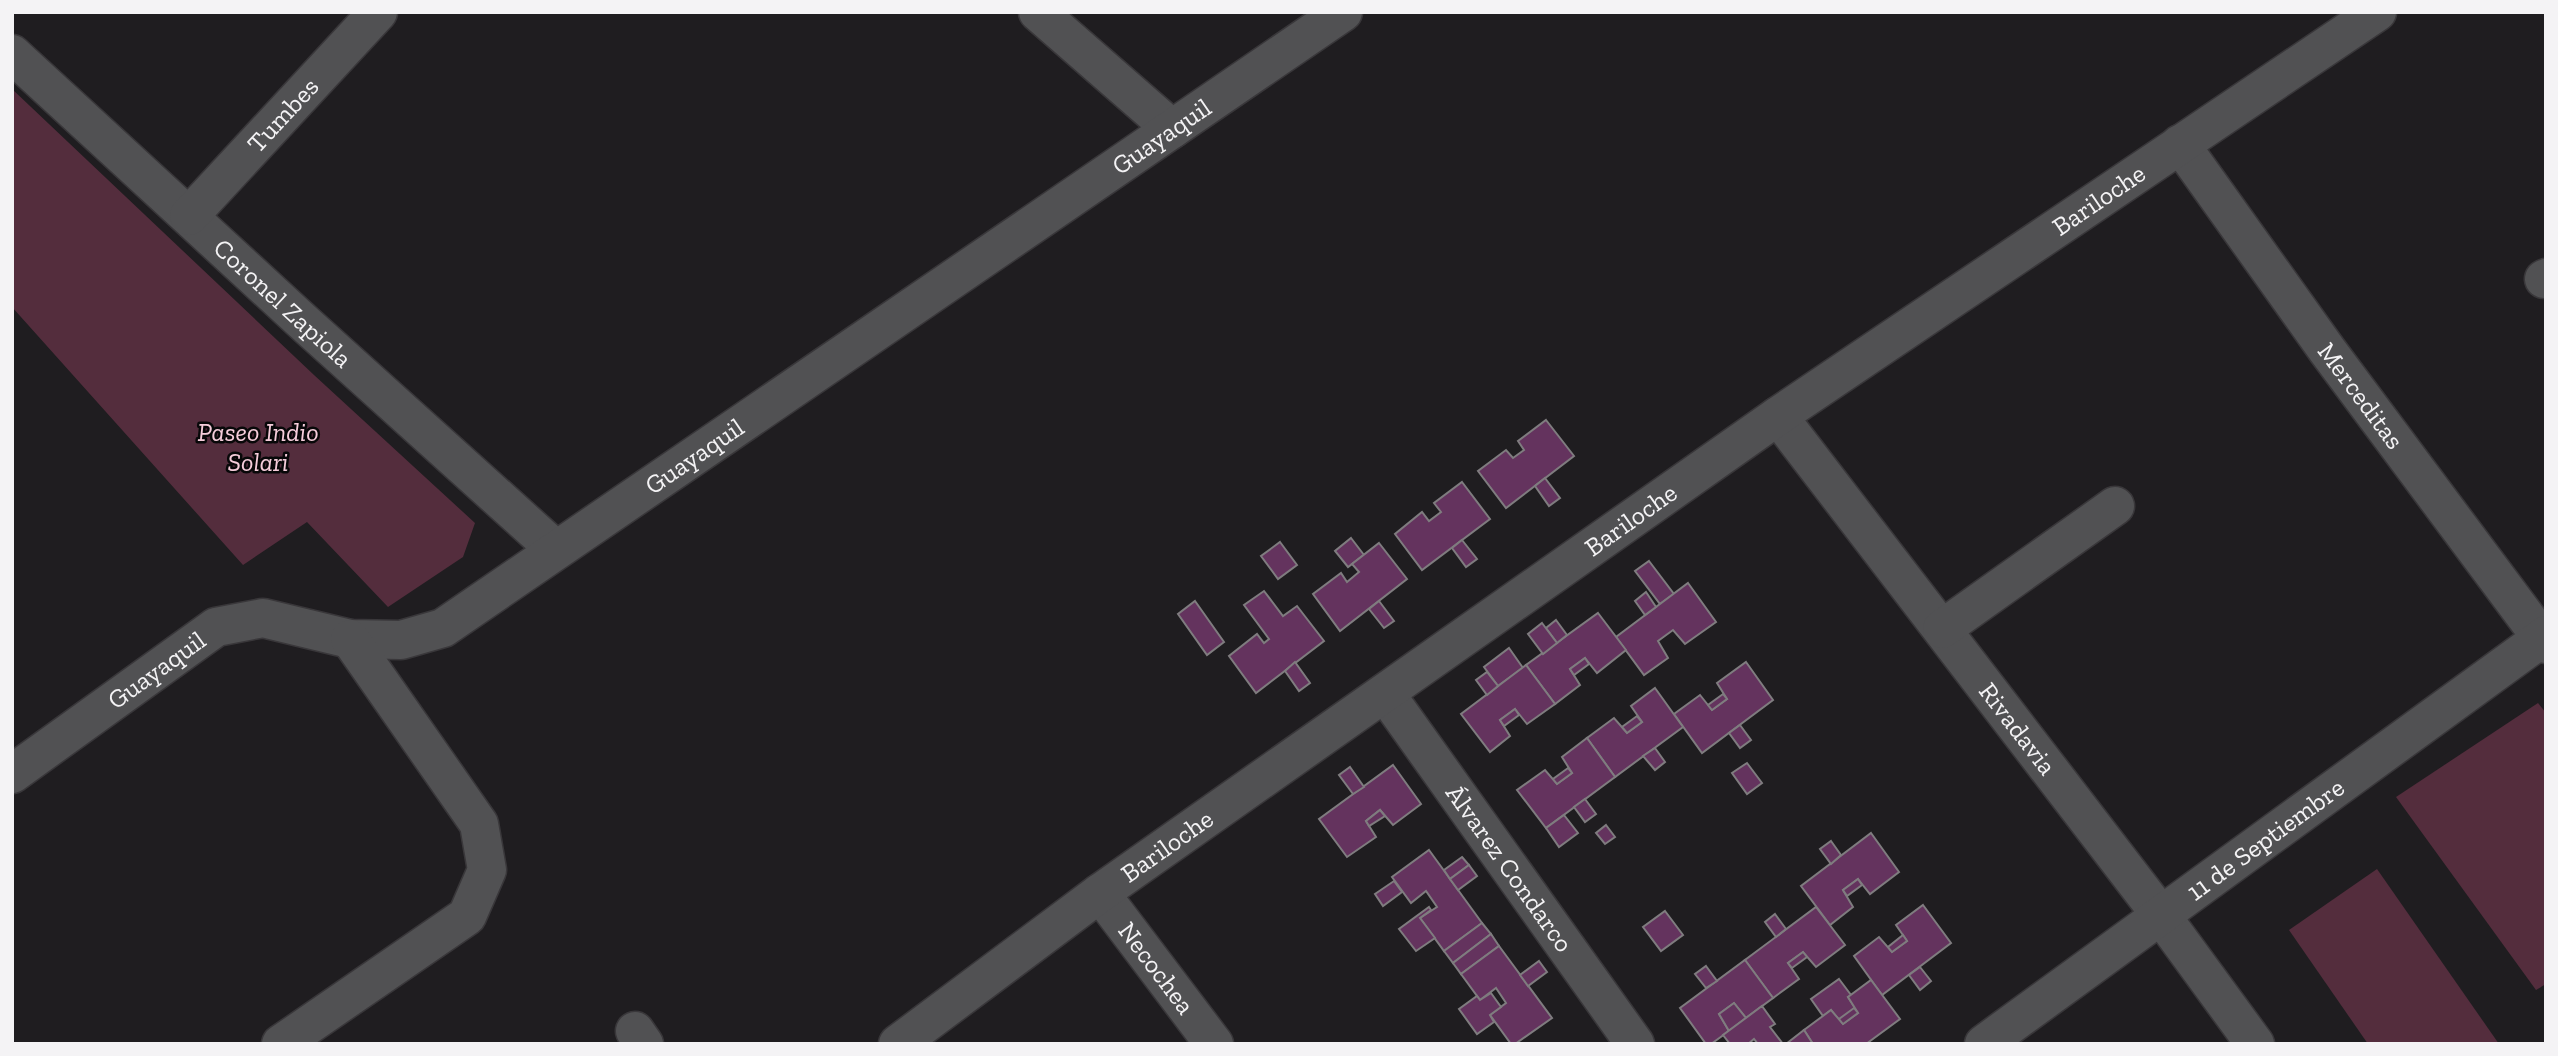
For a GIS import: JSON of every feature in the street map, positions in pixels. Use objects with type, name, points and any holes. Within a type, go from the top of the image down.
[{"type":"street","name":"Tumbes","points":[[189,216],[378,12]]},
{"type":"street","points":[[1038,12],[1172,129]]},
{"type":"street","name":"Guayaquil","points":[[12,774],[216,627],[263,618],[350,639],[401,640],[443,628],[1343,12]]},
{"type":"street","name":"Bariloche","points":[[898,1044],[1100,893],[1778,416],[2377,12]]},
{"type":"street","name":"Coronel Zapiola","points":[[12,54],[556,550]]},
{"type":"street","name":"Merceditas","points":[[2180,144],[2327,350],[2544,639]]},
{"type":"street","name":"Rivadavia","points":[[1778,416],[2160,914],[2255,1044]]},
{"type":"street","points":[[1941,629],[2115,506]]},
{"type":"street","points":[[281,1044],[467,916],[487,870],[479,824],[350,639]]},
{"type":"street","name":"11 de Septiembre","points":[[1984,1044],[2160,914],[2544,639]]},
{"type":"street","name":"Álvarez Condarco","points":[[1385,692],[1635,1044]]},
{"type":"street","name":"Necochea","points":[[1100,893],[1214,1044]]},
{"type":"green space","name":"Paseo Indio Solari","points":[[12,89],[314,375],[475,523],[463,557],[388,607],[307,522],[243,565],[12,307]]},
{"type":"green space","points":[[2538,703],[2546,713],[2546,984],[2536,990],[2396,797]]},
{"type":"green space","points":[[2377,869],[2499,1044],[2368,1044],[2289,930]]},
{"type":"building","points":[[1546,420],[1574,456],[1506,508],[1478,471],[1506,450],[1513,458],[1524,450],[1518,441]]},
{"type":"building","points":[[1545,478],[1560,498],[1549,506],[1535,486]]},
{"type":"building","points":[[1462,482],[1490,519],[1422,570],[1395,534],[1422,512],[1429,521],[1441,512],[1434,503]]},
{"type":"building","points":[[1351,538],[1364,555],[1348,567],[1335,551]]},
{"type":"building","points":[[1462,540],[1477,559],[1466,567],[1452,548]]},
{"type":"building","points":[[1280,542],[1297,565],[1278,579],[1261,556]]},
{"type":"building","points":[[1379,543],[1407,579],[1340,631],[1313,594],[1341,573],[1347,582],[1359,572],[1352,564]]},
{"type":"building","points":[[1649,561],[1674,594],[1660,604],[1635,571]]},
{"type":"building","points":[[1688,583],[1716,622],[1685,644],[1673,630],[1658,641],[1668,658],[1644,675],[1616,637]]},
{"type":"building","points":[[1264,591],[1283,616],[1297,606],[1324,641],[1256,693],[1229,656],[1257,634],[1264,643],[1269,639],[1244,605]]},
{"type":"building","points":[[1646,592],[1656,607],[1645,615],[1635,601]]},
{"type":"building","points":[[1195,601],[1224,642],[1207,655],[1178,614]]},
{"type":"building","points":[[1379,601],[1394,621],[1384,628],[1369,609]]},
{"type":"building","points":[[1598,613],[1626,650],[1597,673],[1585,658],[1570,669],[1580,685],[1555,704],[1526,665]]},
{"type":"building","points":[[1556,620],[1567,635],[1557,643],[1546,628]]},
{"type":"building","points":[[1542,623],[1557,643],[1543,654],[1528,634]]},
{"type":"building","points":[[1509,648],[1523,668],[1498,686],[1484,667]]},
{"type":"building","points":[[1585,658],[1589,664],[1574,675],[1570,669]]},
{"type":"building","points":[[1295,662],[1310,683],[1299,691],[1285,671]]},
{"type":"building","points":[[1746,662],[1773,700],[1702,753],[1674,714],[1700,695],[1712,710],[1727,699],[1717,683]]},
{"type":"building","points":[[1526,665],[1555,704],[1527,724],[1515,709],[1500,720],[1510,736],[1490,752],[1461,714]]},
{"type":"building","points":[[1487,672],[1498,686],[1487,695],[1476,680]]},
{"type":"building","points":[[1655,688],[1683,727],[1615,777],[1587,738],[1614,718],[1627,733],[1642,722],[1631,706]]},
{"type":"building","points":[[1723,694],[1727,699],[1712,710],[1708,705]]},
{"type":"building","points":[[1515,709],[1519,715],[1504,726],[1500,720]]},
{"type":"building","points":[[1637,716],[1642,722],[1627,733],[1622,727]]},
{"type":"building","points":[[1740,725],[1751,740],[1740,748],[1729,733]]},
{"type":"building","points":[[1587,738],[1615,777],[1546,828],[1517,790],[1545,770],[1557,784],[1572,773],[1562,757]]},
{"type":"building","points":[[1655,748],[1665,762],[1655,770],[1643,756]]},
{"type":"building","points":[[1747,763],[1762,783],[1747,794],[1732,773]]},
{"type":"building","points":[[1393,765],[1421,804],[1393,825],[1380,810],[1366,821],[1376,837],[1347,857],[1319,819]]},
{"type":"building","points":[[1350,767],[1364,787],[1353,794],[1339,775]]},
{"type":"building","points":[[1568,768],[1572,773],[1557,784],[1553,779]]},
{"type":"building","points":[[1585,799],[1596,814],[1585,822],[1574,807]]},
{"type":"building","points":[[1380,810],[1385,816],[1369,826],[1366,821]]},
{"type":"building","points":[[1564,815],[1578,833],[1559,847],[1546,828]]},
{"type":"building","points":[[1606,825],[1615,837],[1605,844],[1596,833]]},
{"type":"building","points":[[1871,833],[1899,872],[1870,894],[1858,879],[1843,890],[1853,907],[1830,925],[1801,886]]},
{"type":"building","points":[[1831,841],[1841,855],[1831,864],[1820,849]]},
{"type":"building","points":[[1429,850],[1482,923],[1444,951],[1420,918],[1437,907],[1426,891],[1411,903],[1392,877]]},
{"type":"building","points":[[1462,857],[1469,865],[1450,879],[1444,870]]},
{"type":"building","points":[[1469,865],[1477,876],[1458,890],[1450,879]]},
{"type":"building","points":[[1858,879],[1862,885],[1847,896],[1843,890]]},
{"type":"building","points":[[1394,881],[1402,892],[1383,906],[1375,894]]},
{"type":"building","points":[[1923,905],[1951,943],[1882,995],[1854,956],[1879,937],[1892,952],[1907,941],[1896,925]]},
{"type":"building","points":[[1429,907],[1431,910],[1420,918],[1435,938],[1416,951],[1399,929]]},
{"type":"building","points":[[1816,907],[1845,945],[1816,967],[1803,952],[1788,963],[1799,979],[1773,998],[1745,960]]},
{"type":"building","points":[[1665,911],[1683,935],[1661,951],[1643,927]]},
{"type":"building","points":[[1775,914],[1786,929],[1776,937],[1765,922]]},
{"type":"building","points":[[1482,923],[1491,934],[1453,963],[1444,951]]},
{"type":"building","points":[[1491,934],[1499,946],[1461,974],[1453,963]]},
{"type":"building","points":[[1903,935],[1907,941],[1892,952],[1888,947]]},
{"type":"building","points":[[1499,946],[1552,1018],[1515,1044],[1511,1044],[1490,1015],[1506,1003],[1496,988],[1480,1000],[1461,974]]},
{"type":"building","points":[[1803,952],[1807,957],[1792,968],[1788,963]]},
{"type":"building","points":[[1745,960],[1773,998],[1746,1018],[1734,1003],[1719,1014],[1729,1031],[1711,1044],[1706,1044],[1680,1008]]},
{"type":"building","points":[[1539,961],[1547,972],[1528,986],[1520,975]]},
{"type":"building","points":[[1706,966],[1717,981],[1706,988],[1695,974]]},
{"type":"building","points":[[1920,967],[1931,981],[1920,990],[1909,975]]},
{"type":"building","points":[[1839,979],[1851,995],[1848,997],[1855,1008],[1839,1020],[1831,1010],[1823,1016],[1811,999]]},
{"type":"building","points":[[1871,980],[1900,1019],[1866,1044],[1813,1044],[1804,1030],[1831,1010],[1843,1024],[1858,1013],[1848,997]]},
{"type":"building","points":[[1491,993],[1501,1007],[1490,1015],[1494,1022],[1477,1034],[1459,1009],[1477,996],[1480,1000]]},
{"type":"building","points":[[1734,1003],[1746,1018],[1729,1031],[1719,1014]]},
{"type":"building","points":[[1762,1006],[1775,1024],[1770,1027],[1783,1044],[1758,1044],[1754,1039],[1748,1044],[1730,1044],[1723,1035]]},
{"type":"building","points":[[1854,1008],[1858,1013],[1843,1024],[1839,1019]]},
{"type":"building","points":[[1804,1030],[1813,1044],[1786,1044]]}]
